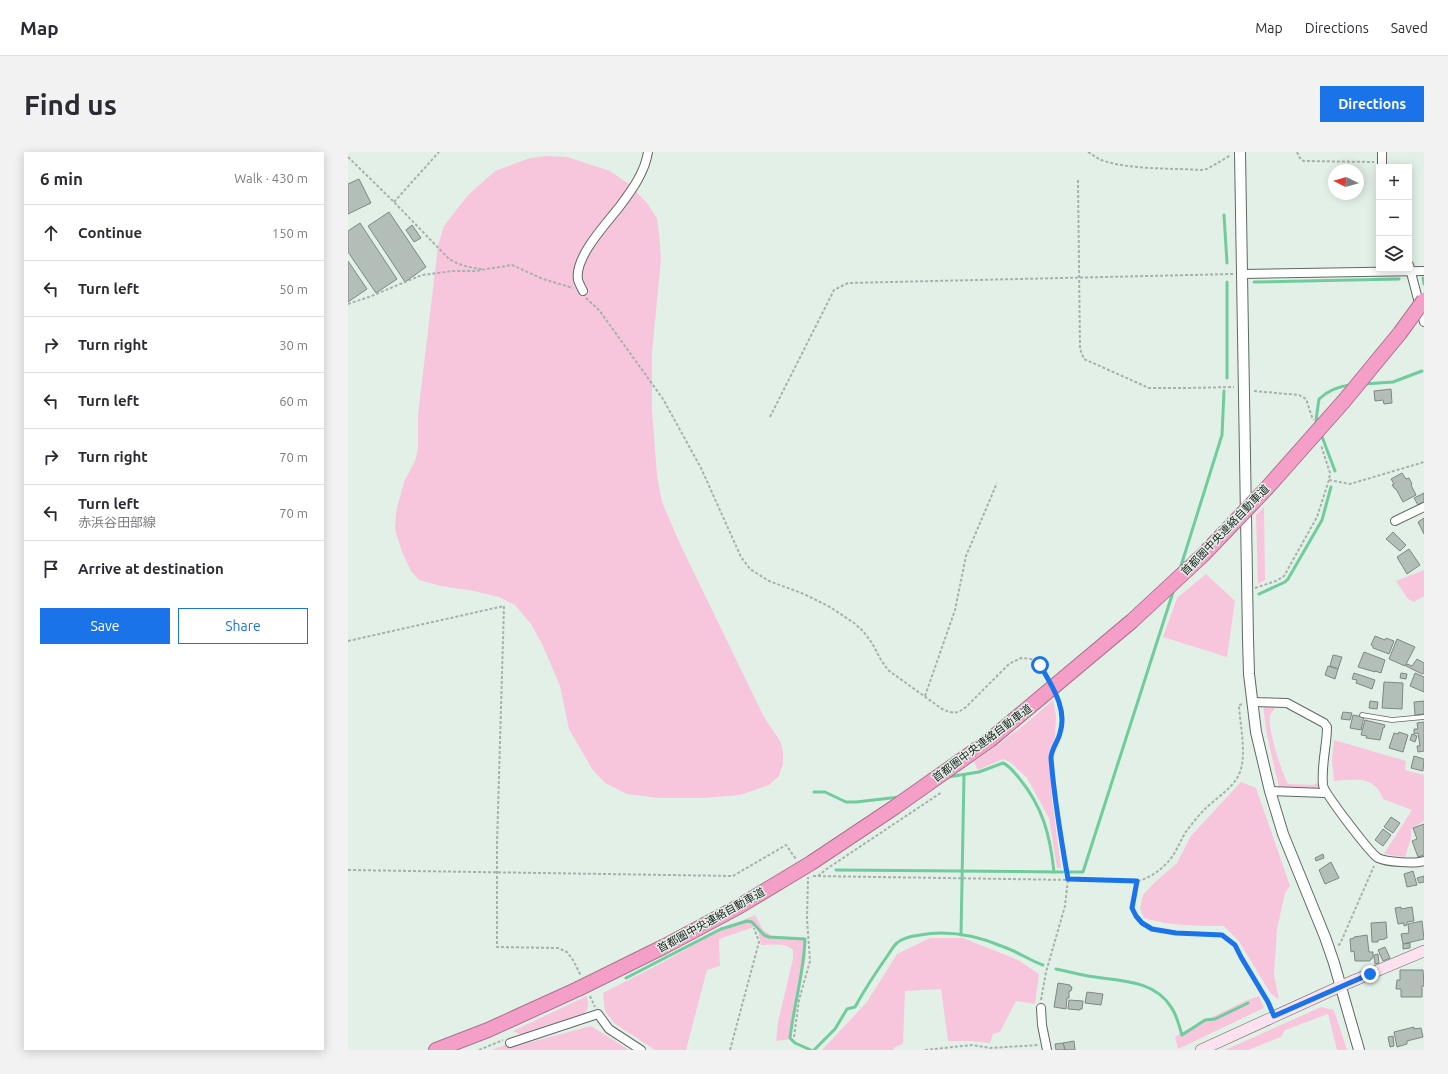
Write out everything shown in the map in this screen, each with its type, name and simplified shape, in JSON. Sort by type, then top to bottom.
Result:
[{"type":"highway","name":"首都圏中央連絡自動車道","points":[[436,1050],[488,1030],[583,988],[738,907],[895,807],[990,740],[1132,622],[1203,555],[1267,488],[1344,402],[1400,333],[1424,300]]},
{"type":"main road","points":[[1201,1050],[1341,986],[1424,951]]},
{"type":"street","points":[[583,291],[578,279],[583,256],[635,183],[644,167],[648,152]]},
{"type":"street","points":[[1381,164],[1382,152]]},
{"type":"street","points":[[1236,153],[1242,274],[1248,639],[1252,702],[1256,732],[1270,791],[1283,834],[1329,948],[1359,1050]]},
{"type":"street","points":[[1412,268],[1424,271]]},
{"type":"street","points":[[1242,274],[1376,269]]},
{"type":"street","points":[[1411,272],[1424,322]]},
{"type":"street","points":[[1395,520],[1424,507]]},
{"type":"street","points":[[1252,702],[1287,703],[1324,723],[1327,727],[1323,786],[1348,823],[1378,858],[1418,863],[1424,861]]},
{"type":"street","points":[[1270,791],[1326,792]]},
{"type":"street","points":[[1041,1008],[1042,1026],[1046,1047]]},
{"type":"street","points":[[510,1043],[598,1014],[609,1029],[641,1050]]},
{"type":"lane","points":[[1362,715],[1392,720],[1424,717]]},
{"type":"path","points":[[394,202],[439,152]]},
{"type":"path","points":[[1088,152],[1097,159],[1110,163],[1143,167],[1201,170],[1207,169],[1236,153]]},
{"type":"path","points":[[1297,152],[1301,160],[1304,161],[1376,165]]},
{"type":"path","points":[[348,156],[449,259],[457,264],[471,268],[497,268]]},
{"type":"path","points":[[1078,180],[1080,349],[1084,359],[1149,388],[1243,389],[1299,395],[1306,399],[1313,421]]},
{"type":"path","points":[[348,304],[370,297],[422,275],[497,268],[512,265],[543,278],[583,291],[585,296],[599,310],[613,328],[663,399],[701,468],[741,557],[750,569],[769,582],[804,594],[830,607],[854,623],[863,631],[872,643],[880,660],[888,670],[951,714],[958,713],[966,707],[1009,664],[1021,658],[1031,658],[1040,665],[1051,684]]},
{"type":"path","points":[[770,417],[834,290],[848,283],[1242,274]]},
{"type":"path","points":[[1247,592],[1276,581],[1284,576],[1317,517],[1330,480],[1330,473],[1320,442]]},
{"type":"path","points":[[1330,480],[1350,484],[1424,462]]},
{"type":"path","points":[[925,696],[955,610],[966,556],[998,483]]},
{"type":"path","points":[[348,641],[504,606],[497,871],[497,947],[558,948],[567,952],[573,960],[583,988],[598,1014]]},
{"type":"path","points":[[1041,1008],[1042,991],[1046,972],[1065,906],[1068,879],[1061,837],[1051,752],[1061,731],[1062,718],[1058,697]]},
{"type":"path","points":[[1068,879],[1137,881],[1151,876],[1166,864],[1175,853],[1186,833],[1204,810],[1237,780],[1241,769],[1243,754],[1239,705],[1252,702]]},
{"type":"path","points":[[818,876],[942,792]]},
{"type":"path","points":[[1329,948],[1340,944],[1378,858]]},
{"type":"path","points":[[348,870],[497,871]]},
{"type":"path","points":[[794,1037],[799,1000],[810,960],[807,919],[808,876]]},
{"type":"path","points":[[1137,881],[1132,908],[1142,923],[1152,929],[1176,933],[1222,935],[1235,945],[1268,1002],[1274,1016]]},
{"type":"path","points":[[730,1050],[758,942],[754,928]]},
{"type":"path","points":[[925,1050],[972,1044],[990,1048],[1046,1047]]},
{"type":"shaded area","points":[[545,156],[567,157],[610,171],[629,184],[647,203],[657,218],[661,260],[652,352],[652,410],[657,475],[662,502],[681,546],[764,717],[780,741],[783,751],[783,764],[779,776],[769,785],[740,795],[703,798],[658,798],[627,794],[605,783],[592,769],[569,729],[560,686],[542,644],[531,624],[515,605],[499,597],[474,591],[441,586],[419,580],[411,571],[402,552],[395,530],[396,512],[404,482],[415,461],[418,449],[418,415],[438,246],[444,226],[468,195],[495,171],[527,159]]},
{"type":"shaded area","points":[[1264,507],[1265,580],[1258,584],[1256,515]]},
{"type":"shaded area","points":[[1424,570],[1424,596],[1414,602],[1408,599],[1396,581]]},
{"type":"shaded area","points":[[1206,574],[1235,601],[1227,657],[1163,637],[1177,598]]},
{"type":"shaded area","points":[[1053,700],[1056,716],[1055,738],[1049,752],[1052,799],[1061,868],[1057,868],[1049,818],[1027,778],[1010,762],[1003,759],[978,770],[974,762],[1023,726]]},
{"type":"shaded area","points":[[1263,706],[1275,708],[1270,716],[1271,730],[1279,761],[1288,784],[1313,785],[1317,783],[1320,785],[1317,790],[1279,787],[1267,735]]},
{"type":"shaded area","points":[[1334,740],[1406,761],[1405,770],[1424,775],[1424,821],[1411,829],[1411,838],[1405,857],[1384,854],[1412,810],[1383,799],[1375,786],[1369,782],[1356,779],[1334,781],[1332,760]]},
{"type":"shaded area","points":[[1241,782],[1256,788],[1290,886],[1285,893],[1277,929],[1274,975],[1279,999],[1271,994],[1238,940],[1224,926],[1184,925],[1154,921],[1144,918],[1140,909],[1143,895],[1177,863],[1191,836]]},
{"type":"shaded area","points":[[755,915],[763,930],[774,937],[804,937],[806,957],[794,1007],[790,1039],[776,1041],[778,1022],[793,959],[793,950],[790,947],[782,945],[761,945],[757,926],[719,939],[720,966],[707,970],[686,1050],[655,1050],[614,1023],[605,1011],[603,993],[656,966],[718,931]]},
{"type":"shaded area","points":[[930,938],[963,938],[1018,960],[1039,974],[1035,1004],[1016,1001],[1000,1032],[993,1034],[990,1043],[948,1041],[941,989],[905,991],[903,1044],[895,1047],[893,1050],[822,1050],[867,1002],[897,954]]},
{"type":"shaded area","points":[[587,996],[588,1008],[581,1016],[521,1035],[513,1031]]},
{"type":"shaded area","points":[[1259,996],[1264,1008],[1178,1049],[1175,1037],[1182,1032],[1245,1001]]},
{"type":"shaded area","points":[[1321,1007],[1334,1010],[1347,1050],[1337,1050],[1328,1014],[1285,1030],[1281,1037],[1248,1050],[1225,1050]]},
{"type":"shaded area","points":[[591,1026],[629,1050],[492,1050],[510,1043],[508,1048]]},
{"type":"building","points":[[359,179],[371,203],[348,214],[348,184]]},
{"type":"building","points":[[389,212],[426,267],[405,282],[368,226]]},
{"type":"building","points":[[360,223],[397,279],[376,293],[348,252],[348,231]]},
{"type":"building","points":[[412,225],[421,238],[414,242],[406,230]]},
{"type":"building","points":[[348,261],[367,289],[348,302]]},
{"type":"building","points":[[1391,389],[1392,403],[1384,404],[1383,400],[1375,401],[1374,391]]},
{"type":"building","points":[[1402,473],[1406,479],[1409,478],[1416,495],[1403,502],[1392,485],[1394,484],[1391,479]]},
{"type":"building","points":[[1424,493],[1424,502],[1418,505],[1414,498]]},
{"type":"building","points":[[1424,518],[1424,534],[1418,522]]},
{"type":"building","points":[[1393,532],[1406,545],[1400,551],[1386,539]]},
{"type":"building","points":[[1409,549],[1420,565],[1407,574],[1397,557]]},
{"type":"building","points":[[1375,636],[1385,640],[1386,638],[1394,641],[1389,654],[1373,648],[1371,645]]},
{"type":"building","points":[[1397,639],[1415,647],[1405,666],[1389,659]]},
{"type":"building","points":[[1364,652],[1385,660],[1381,673],[1358,667]]},
{"type":"building","points":[[1333,655],[1342,657],[1338,669],[1330,666]]},
{"type":"building","points":[[1417,659],[1424,663],[1424,673],[1422,674],[1406,666],[1407,664],[1412,666]]},
{"type":"building","points":[[1328,666],[1338,669],[1335,679],[1325,675]]},
{"type":"building","points":[[1354,673],[1375,680],[1372,689],[1356,683],[1357,680],[1352,679]]},
{"type":"building","points":[[1401,673],[1407,674],[1406,679],[1400,678]]},
{"type":"building","points":[[1415,673],[1424,677],[1424,692],[1410,686]]},
{"type":"building","points":[[1384,682],[1403,683],[1402,709],[1382,708]]},
{"type":"building","points":[[1370,701],[1378,702],[1377,709],[1369,708]]},
{"type":"building","points":[[1424,701],[1424,714],[1415,715],[1414,702]]},
{"type":"building","points":[[1343,712],[1352,713],[1350,720],[1341,719]]},
{"type":"building","points":[[1353,715],[1364,717],[1361,730],[1350,728]]},
{"type":"building","points":[[1365,720],[1385,725],[1380,740],[1366,738],[1367,736],[1361,735]]},
{"type":"building","points":[[1424,722],[1424,751],[1418,752],[1417,746],[1420,746],[1418,733],[1414,734],[1414,729],[1418,729],[1417,723]]},
{"type":"building","points":[[1399,732],[1408,735],[1403,752],[1389,748],[1394,733],[1398,734]]},
{"type":"building","points":[[1412,734],[1417,736],[1415,742],[1410,740]]},
{"type":"building","points":[[1414,756],[1424,759],[1423,771],[1411,768]]},
{"type":"building","points":[[1391,817],[1400,823],[1393,833],[1384,827]]},
{"type":"building","points":[[1424,824],[1424,855],[1418,857],[1412,841],[1417,839],[1413,828]]},
{"type":"building","points":[[1383,829],[1391,835],[1383,846],[1375,840]]},
{"type":"building","points":[[1323,854],[1324,858],[1316,861],[1315,858]]},
{"type":"building","points":[[1331,862],[1339,878],[1325,884],[1319,870]]},
{"type":"building","points":[[1413,871],[1417,885],[1407,887],[1404,874]]},
{"type":"building","points":[[1424,876],[1424,882],[1419,883],[1417,878]]},
{"type":"building","points":[[1401,907],[1401,909],[1412,907],[1414,921],[1407,922],[1407,925],[1404,926],[1404,923],[1398,924],[1395,908]]},
{"type":"building","points":[[1422,921],[1424,939],[1403,944],[1401,934],[1409,933],[1408,924]]},
{"type":"building","points":[[1386,922],[1387,938],[1378,940],[1378,942],[1372,942],[1371,923]]},
{"type":"building","points":[[1367,935],[1369,952],[1373,952],[1373,958],[1370,961],[1355,961],[1354,951],[1351,952],[1350,939]]},
{"type":"building","points":[[1410,943],[1410,948],[1403,949],[1403,944]]},
{"type":"building","points":[[1385,947],[1390,958],[1383,961],[1378,950]]},
{"type":"building","points":[[1378,954],[1379,963],[1375,964],[1374,955]]},
{"type":"building","points":[[1400,970],[1423,970],[1424,986],[1422,986],[1422,997],[1401,997],[1401,989],[1396,989],[1397,980],[1400,980]]},
{"type":"building","points":[[1058,983],[1070,985],[1072,987],[1071,991],[1069,991],[1069,998],[1067,998],[1066,1009],[1054,1007]]},
{"type":"building","points":[[1087,992],[1103,994],[1101,1005],[1085,1003]]},
{"type":"building","points":[[1069,1000],[1083,1001],[1082,1009],[1068,1009]]},
{"type":"building","points":[[1414,1027],[1414,1029],[1421,1028],[1423,1037],[1407,1041],[1407,1044],[1397,1047],[1394,1032]]},
{"type":"building","points":[[1393,1036],[1394,1046],[1390,1047],[1388,1037]]},
{"type":"building","points":[[1074,1041],[1075,1050],[1065,1050],[1063,1043]]},
{"type":"building","points":[[1063,1043],[1065,1050],[1056,1050],[1055,1044]]},
{"type":"waterway","points":[[1224,215],[1227,263]]},
{"type":"waterway","points":[[1423,278],[1424,284]]},
{"type":"waterway","points":[[1254,282],[1399,279]]},
{"type":"waterway","points":[[1227,282],[1227,378]]},
{"type":"waterway","points":[[1364,384],[1393,382],[1422,371]]},
{"type":"waterway","points":[[1317,425],[1316,420],[1319,399],[1334,389],[1351,385]]},
{"type":"waterway","points":[[1180,569],[1222,435],[1224,391]]},
{"type":"waterway","points":[[1321,434],[1335,471]]},
{"type":"waterway","points":[[1259,594],[1285,582],[1288,579],[1322,520],[1331,487]]},
{"type":"waterway","points":[[1070,872],[1083,872],[1174,589]]},
{"type":"waterway","points":[[948,777],[979,772],[1003,763],[1010,767],[1027,789],[1040,811],[1050,846],[1054,872]]},
{"type":"waterway","points":[[961,935],[964,775]]},
{"type":"waterway","points":[[814,792],[825,792],[846,802],[900,797]]},
{"type":"waterway","points":[[836,870],[1063,872]]},
{"type":"waterway","points":[[626,978],[721,929],[747,921],[752,922],[764,935],[769,937],[805,939],[803,964],[790,1038],[795,1043],[811,1050]]},
{"type":"waterway","points":[[814,1050],[835,1029],[847,1009],[855,1007],[893,947],[905,938],[941,933],[963,935],[994,943],[1043,965]]},
{"type":"waterway","points":[[1056,969],[1088,976],[1134,983],[1155,991],[1164,998],[1173,1010],[1182,1035],[1205,1020],[1215,1019],[1248,1003]]},
{"type":"route","points":[[1040,665],[1058,697],[1062,718],[1061,731],[1051,752],[1052,771],[1068,879],[1137,881],[1133,896],[1132,908],[1142,923],[1152,929],[1176,933],[1222,935],[1235,945],[1268,1002],[1274,1016],[1370,974]]}]
